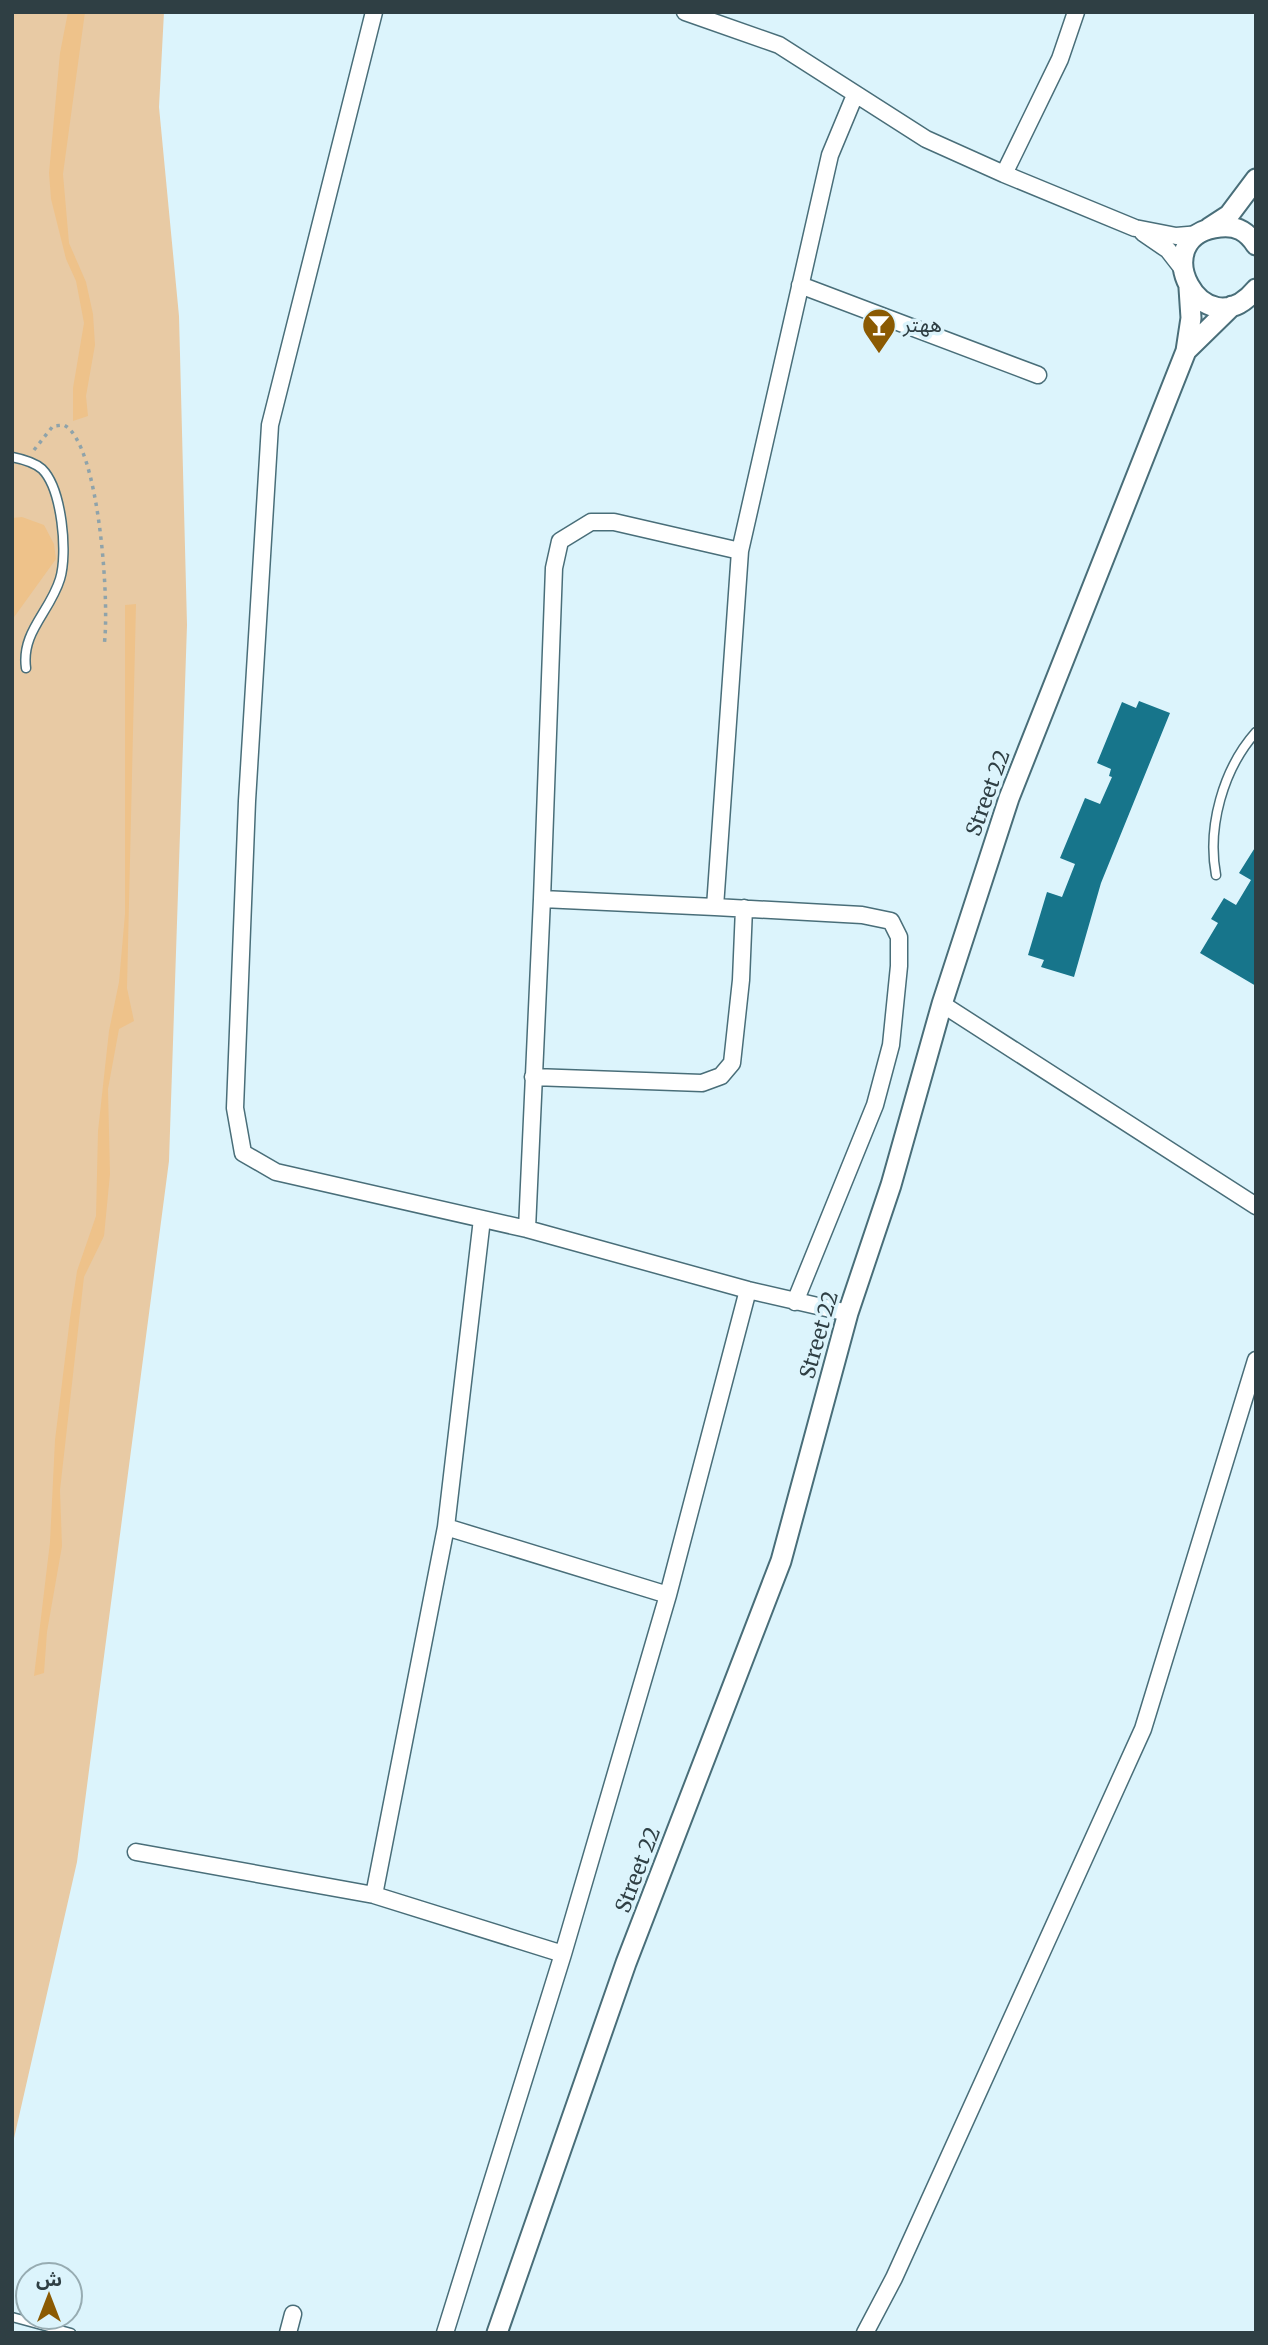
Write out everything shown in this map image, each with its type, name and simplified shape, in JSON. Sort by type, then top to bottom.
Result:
[{"type":"street","points":[[374,12],[270,425],[247,801],[235,1108],[243,1153],[276,1172],[527,1229],[748,1290],[848,1313]]},
{"type":"street","points":[[685,12],[779,45],[926,139],[1135,228],[1168,250],[1182,268]]},
{"type":"street","points":[[1004,174],[1060,58],[1076,12]]},
{"type":"street","points":[[715,907],[740,551],[830,155],[855,95]]},
{"type":"street","points":[[1182,268],[1187,248],[1204,231],[1229,215],[1256,179]]},
{"type":"street","points":[[1135,228],[1176,236],[1238,228],[1248,234],[1256,245]]},
{"type":"street","name":"Street 22","points":[[497,2333],[626,1963],[781,1561],[848,1313],[891,1185],[942,1004],[1009,797],[1186,351],[1191,318],[1189,288],[1182,268]]},
{"type":"street","points":[[800,285],[1038,375]]},
{"type":"street","points":[[1189,288],[1204,303],[1243,303]]},
{"type":"street","name":"Street 22","points":[[1186,351],[1256,289]]},
{"type":"street","points":[[527,1229],[554,568],[560,541],[591,522],[614,522],[740,551]]},
{"type":"street","points":[[542,899],[862,915],[891,921],[899,937],[899,966],[891,1045],[875,1105],[795,1302]]},
{"type":"street","points":[[533,1077],[702,1083],[721,1076],[732,1063],[741,980],[744,908]]},
{"type":"street","points":[[942,1004],[1256,1206]]},
{"type":"street","points":[[374,1895],[446,1527],[482,1219]]},
{"type":"street","points":[[445,2333],[563,1954],[668,1595],[748,1290]]},
{"type":"street","points":[[866,2333],[894,2278],[1143,1729],[1256,1360]]},
{"type":"street","points":[[446,1527],[668,1595]]},
{"type":"street","points":[[136,1852],[374,1895],[563,1954]]},
{"type":"street","points":[[288,2333],[292,2315]]},
{"type":"lane","points":[[12,457],[26,460],[42,469],[58,503],[63,537],[60,579],[24,649],[26,668]]},
{"type":"lane","points":[[1216,875],[1211,849],[1214,822],[1223,791],[1246,743],[1256,732]]},
{"type":"lane","points":[[12,2317],[71,2333]]},
{"type":"path","points":[[26,460],[53,426],[64,425],[72,432],[88,469],[98,514],[104,583],[104,646]]},
{"type":"shaded area","points":[[12,12],[164,12],[159,107],[179,316],[187,625],[169,1161],[77,1862],[12,2147]]},
{"type":"shaded area","points":[[68,12],[85,12],[63,174],[69,243],[86,282],[93,314],[95,345],[86,396],[88,416],[73,421],[73,388],[84,323],[76,281],[66,259],[51,199],[49,173],[60,53]]},
{"type":"shaded area","points":[[22,517],[44,525],[54,544],[56,559],[12,620],[12,518]]},
{"type":"shaded area","points":[[136,604],[127,988],[134,1021],[119,1029],[108,1089],[110,1174],[104,1236],[84,1277],[60,1490],[62,1546],[47,1632],[44,1673],[34,1676],[50,1542],[55,1440],[77,1271],[96,1216],[98,1131],[109,1031],[119,982],[125,914],[125,605]]},
{"type":"building","points":[[1139,701],[1170,713],[1101,883],[1074,977],[1041,967],[1044,960],[1028,955],[1047,892],[1062,897],[1075,864],[1060,858],[1085,798],[1100,804],[1112,777],[1109,776],[1111,769],[1097,763],[1122,702],[1136,708]]},
{"type":"building","points":[[1256,846],[1256,986],[1200,953],[1218,923],[1211,919],[1224,898],[1236,905],[1251,880],[1239,873]]},
{"type":"place","name":"ههتر","points":[[879,355]]}]
